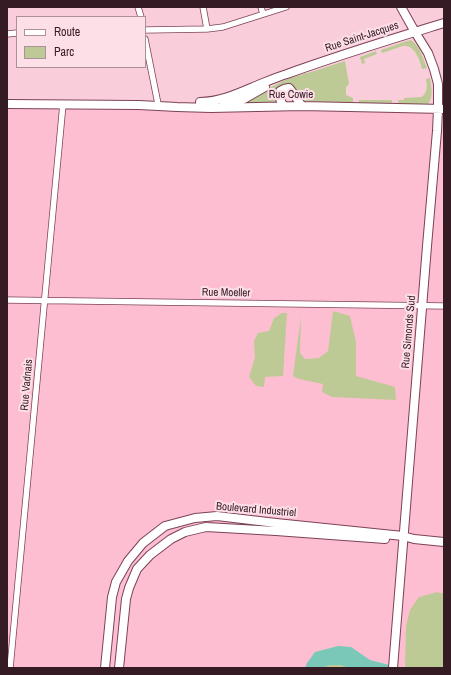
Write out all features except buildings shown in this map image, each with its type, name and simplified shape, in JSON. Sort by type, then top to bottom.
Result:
[{"type":"street","points":[[203,7],[208,29]]},
{"type":"street","points":[[261,7],[262,14]]},
{"type":"street","points":[[146,30],[208,29],[223,27],[286,7]]},
{"type":"street","name":"Rue Simonds Sud","points":[[394,664],[406,538],[422,305],[437,131],[441,109],[438,84],[428,53],[414,32],[401,7]]},
{"type":"street","name":"Rue Saint-Jacques","points":[[158,104],[209,102],[220,100],[288,73],[444,22]]},
{"type":"street","points":[[146,44],[158,104]]},
{"type":"street","name":"Rue Saint-Jacques","points":[[211,108],[244,99],[288,73]]},
{"type":"street","points":[[284,106],[279,96],[280,91],[289,88],[302,106]]},
{"type":"street","name":"Rue Cowie","points":[[7,104],[139,105],[211,108],[302,106],[441,109]]},
{"type":"street","name":"Rue Vadnais","points":[[10,668],[63,104]]},
{"type":"street","name":"Rue Cowie","points":[[139,105],[158,104]]},
{"type":"street","name":"Rue Moeller","points":[[7,300],[444,306]]},
{"type":"street","name":"Boulevard Industriel","points":[[104,668],[112,597],[116,582],[128,561],[143,543],[165,526],[195,518],[217,516],[444,542]]},
{"type":"street","name":"Boulevard Industriel","points":[[118,668],[126,599],[129,588],[137,569],[150,555],[171,538],[185,532],[206,527],[406,538]]},
{"type":"shaded area","points":[[7,108],[444,112],[444,668],[7,668]]},
{"type":"shaded area","points":[[338,646],[351,647],[370,660],[401,668],[349,668],[340,665],[330,665],[322,668],[305,668],[315,652]]},
{"type":"green space","points":[[411,40],[419,49],[427,68],[422,69],[416,53],[407,46],[382,53],[381,50]]},
{"type":"green space","points":[[376,51],[377,54],[364,59],[365,63],[362,64],[360,57]]},
{"type":"green space","points":[[345,61],[349,84],[346,87],[346,95],[353,98],[353,103],[302,101],[291,85],[286,84],[279,86],[275,91],[276,103],[245,104],[244,102],[285,80]]},
{"type":"green space","points":[[430,78],[432,95],[428,104],[399,104],[398,100],[404,100],[404,98],[422,97],[426,91],[426,79]]},
{"type":"green space","points":[[359,100],[392,100],[392,104],[359,103]]},
{"type":"green space","points":[[333,311],[350,316],[356,342],[356,376],[395,387],[396,400],[332,397],[322,392],[323,384],[299,379],[293,376],[301,316],[300,353],[305,359],[319,358],[328,351]]},
{"type":"green space","points":[[282,313],[287,313],[283,376],[265,377],[264,387],[256,386],[249,377],[255,357],[254,341],[258,333],[269,331],[274,318]]},
{"type":"green space","points":[[437,592],[444,594],[444,668],[405,668],[406,626],[410,610],[419,597]]},
{"type":"green space","points":[[330,665],[340,665],[349,668],[322,668]]}]
